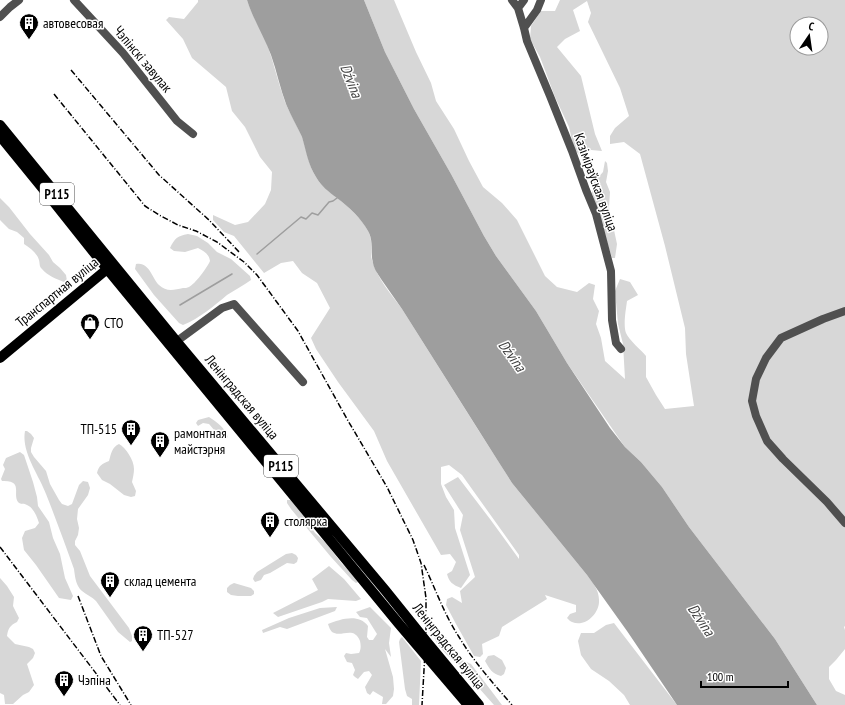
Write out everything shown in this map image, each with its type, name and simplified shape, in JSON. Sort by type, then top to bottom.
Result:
[{"type":"main road","name":"Ленінградская вуліца","points":[[0,125],[110,266]]},
{"type":"main road","name":"Ленінградская вуліца","points":[[0,136],[110,266],[250,436],[399,624],[468,705]]},
{"type":"main road","name":"Транспартная вуліца","points":[[0,358],[110,266]]},
{"type":"main road","name":"Ленінградская вуліца","points":[[250,436],[385,590],[479,705]]},
{"type":"street","points":[[0,17],[19,0]]},
{"type":"street","name":"Чэпінскі завулак","points":[[74,0],[122,53],[177,121],[193,134]]},
{"type":"street","name":"Казіміраўская вуліца","points":[[512,0],[518,8],[527,41],[596,214],[611,271],[612,320],[616,343],[621,349]]},
{"type":"street","points":[[518,8],[524,0]]},
{"type":"street","points":[[524,28],[537,10],[541,0]]},
{"type":"street","points":[[174,344],[222,308],[234,304],[303,382]]},
{"type":"street","points":[[845,311],[781,338],[766,358],[756,379],[752,401],[756,416],[767,441],[783,459],[827,502],[845,523]]},
{"type":"street","points":[[376,595],[385,590]]},
{"type":"shaded area","points":[[198,0],[247,0],[251,12],[267,44],[285,102],[302,137],[313,172],[322,185],[362,221],[370,235],[371,253],[374,267],[389,292],[402,309],[512,483],[587,575],[595,587],[599,596],[599,605],[591,618],[587,621],[582,623],[571,622],[567,618],[570,614],[576,612],[576,605],[545,595],[547,599],[502,627],[499,636],[482,644],[483,654],[480,657],[474,656],[446,605],[447,599],[452,597],[462,603],[460,591],[475,577],[460,530],[463,515],[444,485],[458,477],[519,559],[519,555],[462,475],[449,465],[441,467],[441,484],[446,497],[454,510],[455,528],[470,575],[461,588],[452,583],[447,574],[452,571],[456,562],[450,554],[441,555],[387,461],[374,431],[338,382],[316,349],[311,338],[330,308],[317,283],[302,273],[293,261],[281,263],[264,273],[234,236],[224,232],[213,220],[213,215],[235,225],[248,222],[265,204],[271,190],[272,172],[260,157],[245,127],[232,111],[226,87],[192,58],[183,39],[166,20],[169,17],[184,19]]},
{"type":"shaded area","points":[[364,0],[394,0],[431,83],[436,101],[454,129],[483,187],[502,203],[517,220],[545,276],[557,287],[577,292],[589,283],[595,285],[593,299],[599,311],[596,324],[601,338],[605,361],[625,379],[623,344],[618,324],[615,291],[620,279],[630,282],[638,295],[627,301],[625,330],[630,339],[646,356],[646,377],[656,395],[665,409],[694,406],[686,354],[685,328],[640,154],[624,142],[610,144],[610,136],[615,128],[629,116],[620,88],[588,22],[591,13],[587,1],[573,10],[580,31],[565,39],[557,47],[581,76],[595,134],[602,151],[591,150],[581,157],[574,149],[569,127],[555,97],[540,57],[530,39],[531,26],[541,11],[555,11],[560,0],[845,0],[845,649],[829,667],[829,679],[836,691],[845,695],[845,705],[817,705],[775,639],[689,527],[662,487],[641,462],[625,447],[567,363],[536,311],[496,256],[414,109],[385,52]]},
{"type":"shaded area","points":[[605,161],[607,163],[608,171],[606,182],[610,192],[609,207],[617,244],[615,258],[612,258],[592,193],[594,182],[603,172]]},
{"type":"shaded area","points":[[0,198],[49,255],[53,262],[66,275],[67,281],[64,282],[58,280],[44,271],[40,267],[37,255],[24,244],[24,238],[17,232],[9,229],[0,220]]},
{"type":"shaded area","points":[[188,234],[197,236],[208,243],[217,252],[231,259],[250,276],[251,280],[227,295],[201,315],[183,325],[179,323],[154,295],[135,269],[136,264],[144,265],[159,285],[167,290],[189,287],[201,276],[210,261],[209,256],[198,248],[185,252],[174,251],[170,248],[177,238]]},
{"type":"shaded area","points":[[209,417],[225,431],[228,437],[225,439],[220,437],[209,424],[203,423],[198,426],[196,423],[198,420]]},
{"type":"shaded area","points":[[25,431],[31,434],[34,438],[31,452],[46,471],[50,484],[62,504],[68,506],[72,504],[79,485],[83,481],[88,482],[90,488],[88,495],[78,509],[77,519],[79,528],[75,545],[80,551],[90,576],[129,628],[132,641],[130,642],[118,632],[96,601],[78,587],[74,569],[53,513],[28,455],[24,439]]},
{"type":"shaded area","points":[[119,444],[127,451],[133,462],[134,471],[132,482],[136,491],[135,496],[131,497],[124,495],[110,484],[102,480],[97,473],[101,465],[109,461],[113,449]]},
{"type":"shaded area","points":[[20,452],[24,455],[33,482],[38,506],[49,522],[53,538],[60,554],[65,578],[73,596],[71,600],[59,598],[24,550],[22,538],[25,531],[35,528],[39,523],[32,508],[26,504],[18,502],[16,499],[15,485],[9,481],[2,481],[1,479],[5,469],[3,465],[6,458]]},
{"type":"shaded area","points":[[287,500],[291,500],[297,506],[315,533],[326,543],[342,564],[358,579],[358,582],[356,583],[352,580],[331,557],[291,509],[287,503]]},
{"type":"shaded area","points":[[292,553],[298,558],[297,562],[294,564],[287,563],[264,575],[261,580],[255,582],[253,579],[257,572],[286,554]]},
{"type":"shaded area","points":[[329,566],[344,579],[361,599],[356,601],[328,599],[278,617],[273,613],[318,590],[312,579]]},
{"type":"shaded area","points":[[0,578],[14,597],[13,606],[19,618],[8,631],[7,636],[15,644],[29,647],[33,649],[35,653],[33,658],[27,664],[34,685],[29,692],[13,704],[5,704],[4,695],[0,693]]},
{"type":"shaded area","points":[[234,583],[251,588],[254,591],[254,594],[251,596],[231,595],[227,592],[227,588]]},
{"type":"shaded area","points":[[337,607],[335,611],[287,629],[280,627],[263,633],[262,630],[289,618],[320,608]]},
{"type":"shaded area","points":[[370,607],[391,628],[389,643],[391,657],[385,649],[393,677],[394,689],[393,696],[386,704],[382,704],[383,697],[373,691],[370,695],[367,693],[365,687],[372,675],[369,671],[364,672],[358,679],[353,675],[355,670],[352,663],[347,662],[344,656],[346,653],[359,653],[361,644],[357,636],[351,633],[339,634],[332,632],[328,624],[338,620],[355,618],[364,622],[368,626],[367,637],[369,640],[373,640],[377,634],[367,618],[360,617],[356,612]]},
{"type":"shaded area","points":[[614,623],[677,705],[630,705],[624,695],[609,681],[591,669],[581,655],[578,641],[581,633],[594,633],[606,625]]},
{"type":"shaded area","points":[[435,634],[447,638],[445,646],[462,660],[471,664],[502,705],[494,705],[478,687],[467,671],[447,655],[438,645],[433,635]]},
{"type":"shaded area","points":[[402,637],[421,661],[419,705],[412,705],[412,699],[407,696],[405,689],[399,642]]},
{"type":"shaded area","points":[[494,655],[502,660],[506,668],[504,674],[501,676],[493,672],[485,661],[488,656]]},
{"type":"water","name":"Dźvina","points":[[247,0],[364,0],[385,52],[414,109],[496,256],[536,311],[567,363],[610,428],[625,447],[641,462],[662,487],[689,527],[775,639],[817,705],[677,705],[587,575],[512,483],[402,309],[376,271],[372,259],[371,239],[365,226],[346,205],[325,189],[316,177],[309,162],[302,137],[286,104],[271,55]]},
{"type":"waterway","points":[[257,254],[301,217],[306,219],[312,213],[318,215],[329,202],[337,198]]},
{"type":"waterway","points":[[180,305],[232,274]]},
{"type":"railway","points":[[71,70],[159,175],[209,220],[240,253]]},
{"type":"railway","points":[[54,94],[145,206],[178,225],[196,231],[217,242],[244,262],[257,275],[298,331],[387,487],[413,540],[421,563],[426,598],[426,635],[422,705]]},
{"type":"railway","points":[[0,547],[120,705]]},
{"type":"railway","points":[[424,565],[445,611],[459,637],[477,664],[512,705]]},
{"type":"railway","points":[[78,596],[101,656],[131,705]]},
{"type":"place","name":"автовесовая","points":[[29,40]]},
{"type":"place","name":"СТО","points":[[90,340]]},
{"type":"place","name":"ТП-515","points":[[131,446]]},
{"type":"place","name":"рамонтная майстэрня","points":[[160,458]]},
{"type":"place","name":"столярка","points":[[270,538]]},
{"type":"place","name":"склад цемента","points":[[110,598]]},
{"type":"place","name":"ТП-527","points":[[143,652]]},
{"type":"place","name":"Чэпіна","points":[[64,697]]}]
